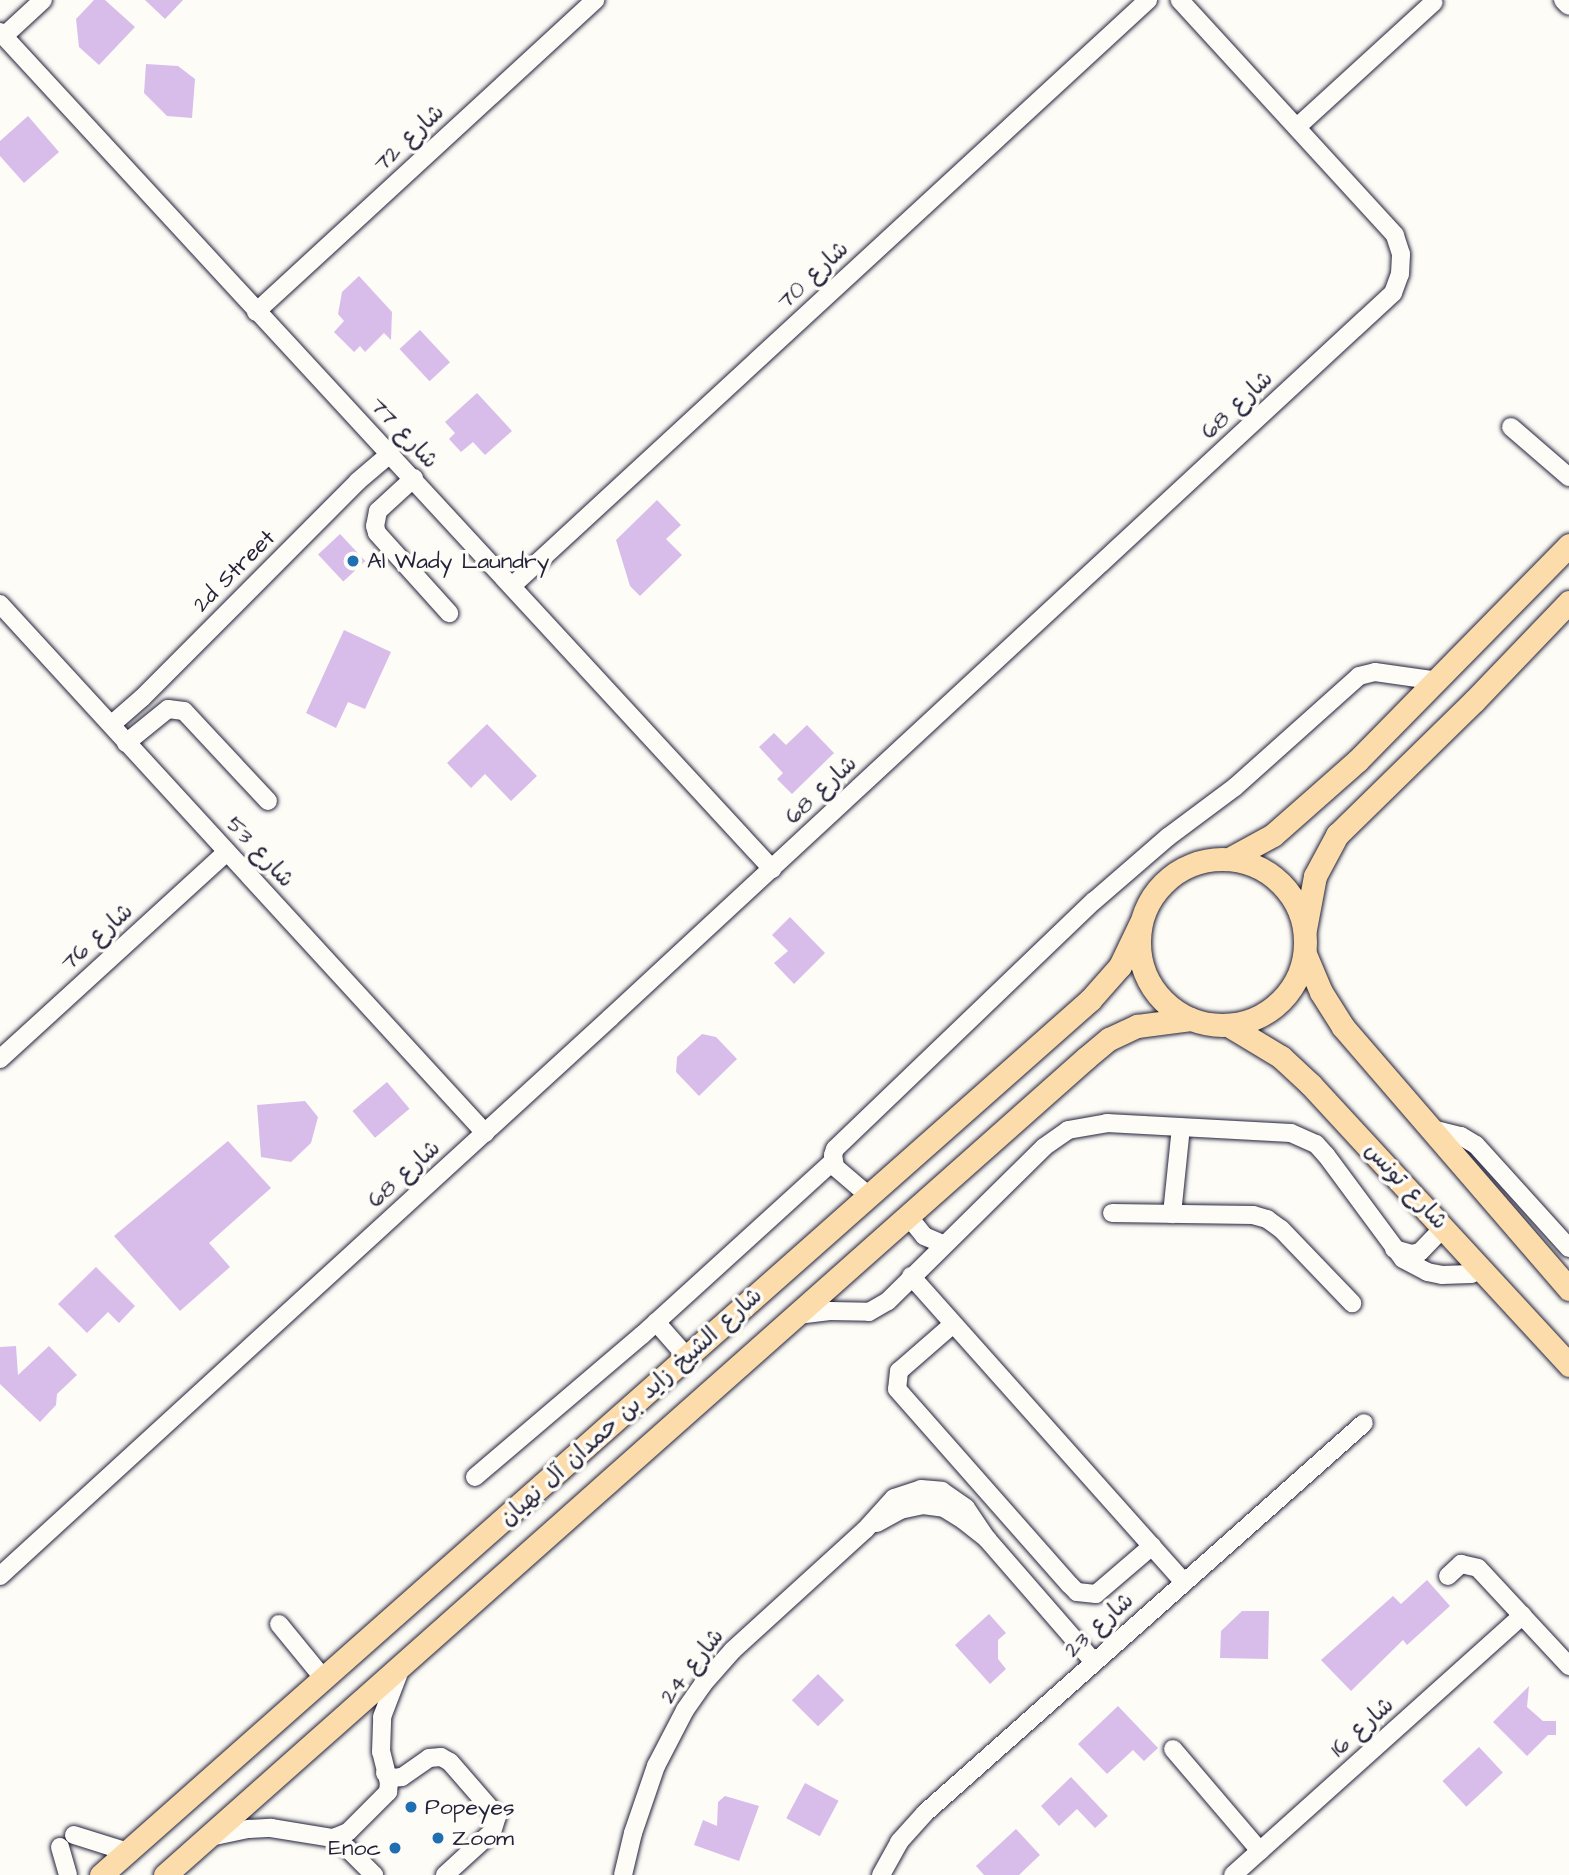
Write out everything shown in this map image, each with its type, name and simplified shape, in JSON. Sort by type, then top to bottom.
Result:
[{"type":"main road","points":[[1229,859],[1286,824],[1357,761],[1569,545]]},
{"type":"main road","points":[[1569,603],[1474,701],[1337,835],[1315,876],[1305,943],[1299,975],[1278,1003],[1250,1021],[1228,1025],[1191,1019],[1166,1004],[1148,981],[1139,953],[1140,924],[1149,901],[1163,882],[1194,864],[1229,859],[1256,866],[1280,882],[1297,905],[1305,943],[1321,992],[1343,1027],[1569,1289]]},
{"type":"main road","name":"شارع الشيخ زايد بن حمدان آل نهيان","points":[[101,1875],[1101,990],[1120,966],[1140,924]]},
{"type":"main road","name":"شارع الشيخ زايد بن حمدان آل نهيان","points":[[165,1875],[1109,1039],[1137,1026],[1191,1019]]},
{"type":"main road","name":"شارع تونس","points":[[1228,1025],[1264,1045],[1297,1070],[1569,1365]]},
{"type":"street","points":[[2,34],[43,0]]},
{"type":"street","name":"شارع 72","points":[[256,312],[594,0]]},
{"type":"street","name":"شارع 70","points":[[512,586],[1148,0]]},
{"type":"street","name":"شارع 68","points":[[0,1576],[772,869],[1393,293],[1401,264],[1395,235],[1180,0]]},
{"type":"street","points":[[1563,0],[1569,6]]},
{"type":"street","points":[[1297,127],[1434,2]]},
{"type":"street","name":"شارع 77","points":[[2,34],[772,869]]},
{"type":"street","points":[[1511,427],[1569,477]]},
{"type":"street","name":"2d Street","points":[[112,724],[142,698],[358,481],[391,453]]},
{"type":"street","points":[[414,478],[378,512],[375,526],[377,533],[449,613]]},
{"type":"street","name":"شارع 53","points":[[0,604],[485,1133]]},
{"type":"street","points":[[475,1477],[656,1322],[833,1161],[840,1145],[1094,901],[1168,837],[1235,787],[1359,676],[1375,672],[1438,681]]},
{"type":"street","points":[[126,743],[168,709],[184,711],[268,801]]},
{"type":"street","name":"شارع 76","points":[[0,1059],[227,852]]},
{"type":"street","points":[[797,1315],[830,1311],[869,1312],[888,1301],[1044,1147],[1068,1129],[1107,1123],[1291,1133],[1316,1144],[1403,1259],[1427,1272],[1457,1276],[1482,1269]]},
{"type":"street","points":[[1172,1214],[1181,1127]]},
{"type":"street","points":[[1428,1128],[1461,1136],[1476,1145],[1569,1248]]},
{"type":"street","points":[[833,1161],[839,1171],[869,1196]]},
{"type":"street","points":[[1112,1213],[1252,1215],[1267,1219],[1281,1228],[1352,1303]]},
{"type":"street","points":[[908,1216],[924,1236],[943,1244]]},
{"type":"street","points":[[1394,1250],[1412,1254],[1420,1252],[1444,1227]]},
{"type":"street","points":[[911,1276],[1184,1582]]},
{"type":"street","points":[[656,1322],[687,1357]]},
{"type":"street","points":[[952,1325],[899,1371],[897,1389],[1077,1592],[1096,1594],[1152,1546]]},
{"type":"street","name":"شارع 23","points":[[881,1875],[899,1842],[925,1812],[1364,1423]]},
{"type":"street","name":"شارع 24","points":[[623,1875],[633,1833],[656,1766],[697,1693],[733,1650],[865,1530],[900,1510],[933,1506],[953,1514],[987,1539],[1094,1662]]},
{"type":"street","points":[[1448,1576],[1461,1564],[1478,1568],[1569,1666]]},
{"type":"street","name":"شارع 16","points":[[1233,1875],[1523,1615]]},
{"type":"street","points":[[279,1624],[324,1679]]},
{"type":"street","points":[[206,1838],[227,1832],[271,1828],[336,1837],[348,1832],[388,1792],[381,1752],[382,1717],[402,1665]]},
{"type":"street","points":[[1173,1749],[1260,1851]]},
{"type":"street","points":[[385,1773],[393,1778],[402,1777],[429,1758],[441,1756],[450,1762],[497,1816],[495,1829],[445,1875]]},
{"type":"street","points":[[74,1835],[128,1852]]},
{"type":"street","points":[[336,1837],[374,1875]]},
{"type":"street","points":[[60,1847],[68,1875]]},
{"type":"building","points":[[94,0],[105,0],[135,27],[99,65],[79,47],[76,19]]},
{"type":"building","points":[[145,0],[183,0],[165,19]]},
{"type":"building","points":[[146,64],[178,66],[195,79],[192,118],[167,116],[144,93]]},
{"type":"building","points":[[28,116],[59,152],[24,183],[0,156],[0,141]]},
{"type":"building","points":[[359,276],[392,312],[391,340],[384,333],[365,352],[360,346],[354,352],[334,332],[344,321],[338,314],[342,292]]},
{"type":"building","points":[[420,330],[450,362],[430,381],[400,349]]},
{"type":"building","points":[[477,393],[512,431],[485,455],[473,442],[461,452],[449,439],[455,433],[445,422]]},
{"type":"building","points":[[657,500],[681,525],[666,539],[682,555],[640,596],[630,586],[616,540]]},
{"type":"building","points":[[340,534],[365,561],[343,582],[318,554]]},
{"type":"building","points":[[344,630],[391,652],[365,709],[348,702],[336,728],[306,713]]},
{"type":"building","points":[[487,724],[537,776],[511,801],[485,774],[471,788],[447,763]]},
{"type":"building","points":[[807,725],[834,753],[792,794],[777,779],[783,773],[759,747],[774,733],[786,745]]},
{"type":"building","points":[[790,917],[825,953],[794,984],[774,963],[788,951],[772,935]]},
{"type":"building","points":[[702,1034],[716,1037],[737,1059],[699,1096],[676,1072],[677,1057]]},
{"type":"building","points":[[387,1082],[409,1109],[375,1138],[353,1111]]},
{"type":"building","points":[[305,1101],[318,1117],[311,1143],[291,1162],[261,1157],[257,1105]]},
{"type":"building","points":[[228,1141],[271,1188],[209,1243],[230,1267],[180,1311],[114,1236]]},
{"type":"building","points":[[96,1267],[135,1306],[119,1323],[108,1312],[87,1333],[58,1304]]},
{"type":"building","points":[[16,1346],[18,1375],[49,1346],[77,1375],[57,1394],[56,1405],[40,1422],[0,1384],[0,1347]]},
{"type":"building","points":[[1427,1580],[1450,1606],[1407,1645],[1403,1640],[1351,1691],[1321,1660],[1393,1596],[1401,1604]]},
{"type":"building","points":[[1242,1611],[1269,1611],[1268,1659],[1220,1658],[1221,1631]]},
{"type":"building","points":[[989,1614],[1006,1633],[998,1640],[998,1659],[1006,1669],[990,1684],[955,1645]]},
{"type":"building","points":[[818,1674],[844,1700],[818,1726],[792,1700]]},
{"type":"building","points":[[1529,1686],[1527,1707],[1543,1721],[1556,1721],[1556,1735],[1548,1735],[1527,1756],[1493,1722]]},
{"type":"building","points":[[1118,1706],[1158,1748],[1144,1761],[1133,1750],[1107,1774],[1078,1744]]},
{"type":"building","points":[[1479,1747],[1503,1773],[1466,1807],[1442,1781]]},
{"type":"building","points":[[1071,1777],[1108,1816],[1095,1828],[1077,1809],[1059,1826],[1041,1806]]},
{"type":"building","points":[[805,1783],[839,1801],[820,1836],[786,1818]]},
{"type":"building","points":[[725,1796],[759,1806],[739,1861],[694,1845],[703,1820],[717,1826],[718,1802]]},
{"type":"building","points":[[1016,1829],[1040,1855],[1019,1875],[984,1875],[976,1866]]},
{"type":"place","name":"Al Wady Laundry","points":[[353,561]]},
{"type":"place","name":"Popeyes","points":[[411,1807]]},
{"type":"place","name":"Zoom","points":[[438,1838]]},
{"type":"place","name":"Enoc","points":[[395,1848]]}]
